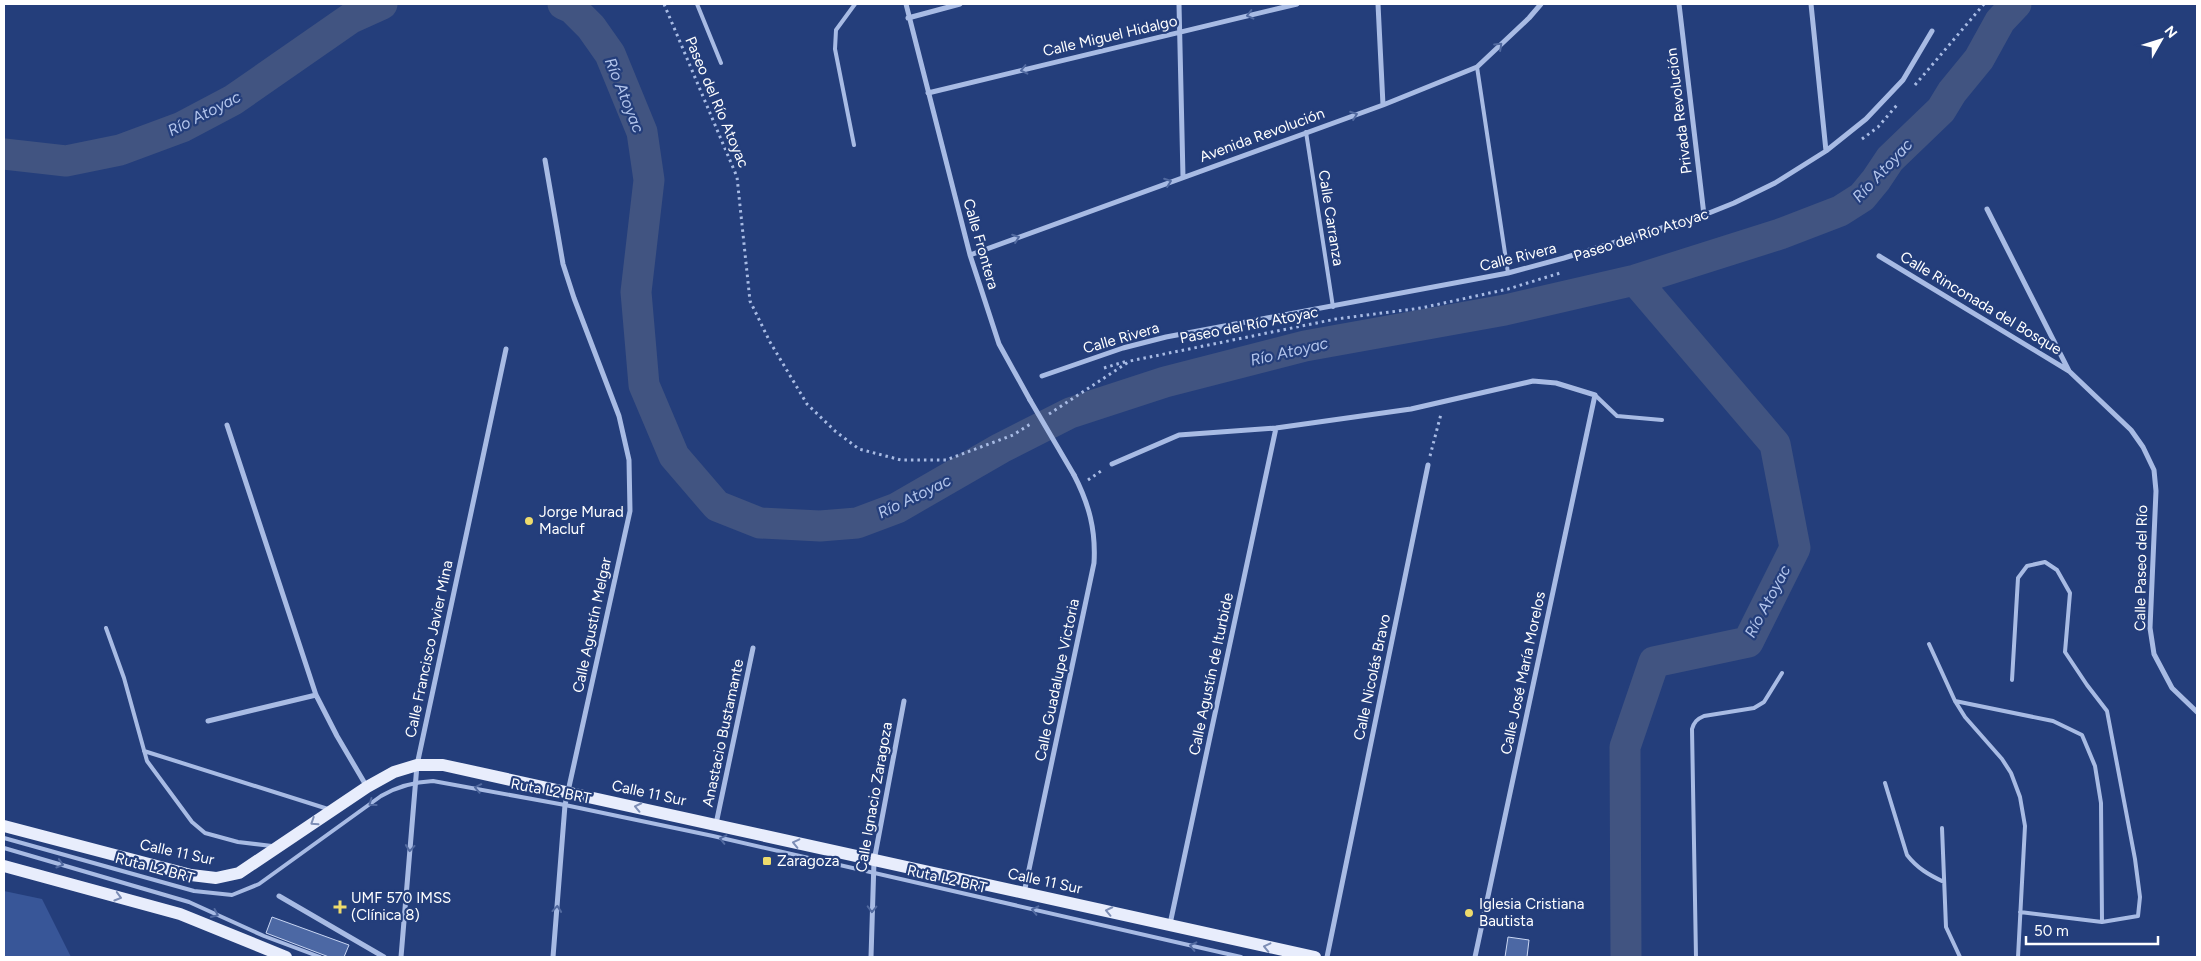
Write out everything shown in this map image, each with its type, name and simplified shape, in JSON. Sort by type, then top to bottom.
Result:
[{"type":"main road","name":"Calle 11 Sur","points":[[4,826],[191,875],[216,878],[239,873],[332,810],[394,772],[417,765],[443,765],[567,799],[716,824],[873,867],[1024,893],[1315,957]]},
{"type":"main road","points":[[4,866],[180,914],[286,957]]},
{"type":"street","name":"Calle Frontera","points":[[906,4],[908,18],[970,255],[999,344],[1074,475]]},
{"type":"street","points":[[908,18],[960,4]]},
{"type":"street","points":[[1179,4],[1183,177]]},
{"type":"street","name":"Calle Miguel Hidalgo","points":[[928,93],[1297,4]]},
{"type":"street","points":[[1378,4],[1383,105]]},
{"type":"street","name":"Avenida Revolución","points":[[970,255],[1383,105],[1477,68],[1541,4]]},
{"type":"street","name":"Privada Revolución","points":[[1678,4],[1704,215]]},
{"type":"street","points":[[1811,4],[1826,151]]},
{"type":"street","name":"Calle Rivera","points":[[1042,376],[1123,348],[1166,338],[1508,273],[1564,258],[1704,215],[1775,183],[1826,151],[1866,119],[1903,80],[1932,31]]},
{"type":"street","name":"Calle Agustín Melgar","points":[[545,160],[563,264],[619,416],[629,460],[630,511],[567,799],[553,957]]},
{"type":"street","points":[[1987,209],[2069,371]]},
{"type":"street","name":"Calle Rinconada del Bosque","points":[[1879,256],[2069,371]]},
{"type":"street","name":"Calle Francisco Javier Mina","points":[[401,957],[417,765],[506,349]]},
{"type":"street","name":"Calle Paseo del Río","points":[[2069,371],[2130,430],[2143,447],[2154,470],[2156,491],[2150,628],[2154,654],[2172,688],[2197,712]]},
{"type":"street","points":[[1112,464],[1180,435],[1276,428],[1444,403],[1533,381],[1556,383],[1595,395]]},
{"type":"street","name":"Calle José María Morelos","points":[[1475,957],[1595,395]]},
{"type":"street","points":[[227,425],[316,694],[337,736],[368,787]]},
{"type":"street","name":"Calle Agustín de Iturbide","points":[[1170,925],[1276,428]]},
{"type":"street","name":"Calle Nicolás Bravo","points":[[1327,957],[1428,465]]},
{"type":"street","name":"Calle Guadalupe Victoria","points":[[1024,893],[1094,563],[1096,540],[1091,515],[1074,475]]},
{"type":"street","name":"Anastacio Bustamante","points":[[716,824],[754,648]]},
{"type":"street","points":[[208,721],[316,694]]},
{"type":"street","name":"Calle Ignacio Zaragoza","points":[[870,957],[873,867],[904,701]]},
{"type":"street","points":[[279,896],[384,957]]},
{"type":"lane","points":[[697,4],[722,63]]},
{"type":"lane","points":[[854,145],[835,49],[836,30],[855,4]]},
{"type":"lane","points":[[1477,68],[1508,273]]},
{"type":"lane","name":"Calle Carranza","points":[[1306,132],[1333,307]]},
{"type":"lane","points":[[1595,395],[1617,416],[1662,420]]},
{"type":"lane","points":[[2012,680],[2018,578],[2027,566],[2045,562],[2056,570],[2070,593],[2065,652],[2107,711],[2135,859],[2140,897],[2138,916],[2102,922],[2020,912]]},
{"type":"lane","points":[[106,628],[124,678],[147,761],[192,822],[205,833],[238,842],[277,847]]},
{"type":"lane","points":[[1929,644],[1955,701],[1965,717],[2002,759],[2011,773],[2020,796],[2025,826],[2018,957]]},
{"type":"lane","points":[[1696,957],[1692,729],[1698,718],[1754,708],[1764,702],[1782,673]]},
{"type":"lane","points":[[1955,701],[2053,721],[2082,735],[2095,766],[2101,803],[2102,922]]},
{"type":"lane","points":[[144,750],[332,810]]},
{"type":"lane","name":"Ruta L2 BRT","points":[[4,838],[194,891],[232,895],[259,884],[381,796],[398,787],[415,782],[433,781],[567,799],[873,867],[1241,957]]},
{"type":"lane","points":[[1885,783],[1906,854],[1913,864],[1922,871],[1944,882]]},
{"type":"lane","points":[[1942,828],[1946,926],[1960,957]]},
{"type":"lane","name":"Ruta L2 BRT","points":[[4,848],[188,902],[264,936],[320,957]]},
{"type":"path","name":"Paseo del Río Atoyac","points":[[664,4],[737,177],[750,301],[770,342],[807,404],[834,431],[859,448],[901,460],[946,460],[1013,435],[1036,421]]},
{"type":"path","points":[[1910,90],[1984,4]]},
{"type":"path","points":[[1856,143],[1878,127],[1904,98]]},
{"type":"path","name":"Paseo del Río Atoyac","points":[[1044,416],[1130,360],[1336,319],[1421,308],[1508,289],[1564,271]]},
{"type":"path","points":[[1428,465],[1444,403]]},
{"type":"path","points":[[1080,486],[1112,464]]},
{"type":"shaded area","points":[[4,891],[42,899],[71,957],[4,957]]},
{"type":"building","points":[[272,917],[349,945],[344,957],[329,957],[266,933]]},
{"type":"building","points":[[1508,937],[1529,940],[1527,957],[1505,957]]},
{"type":"waterway","name":"Río Atoyac","points":[[4,154],[66,161],[120,150],[182,127],[233,100],[351,18],[382,4]]},
{"type":"waterway","name":"Río Atoyac","points":[[563,4],[572,8],[591,27],[610,54],[642,132],[649,180],[636,292],[644,385],[674,456],[717,506],[760,523],[820,526],[857,523],[897,508],[1001,448],[1070,413],[1165,382],[1305,346],[1505,310],[1635,280],[1780,234],[1840,211],[1862,197],[1890,159],[1941,110],[1952,92],[1979,59],[2000,21],[2016,4]]},
{"type":"waterway","name":"Río Atoyac","points":[[1626,957],[1625,747],[1654,662],[1748,642],[1795,548],[1775,444],[1635,280]]},
{"type":"place","name":"Jorge Murad Macluf","points":[[529,521]]},
{"type":"place","name":"Zaragoza","points":[[767,861]]},
{"type":"place","name":"UMF 570 IMSS (Clínica 8)","points":[[340,907]]},
{"type":"place","name":"Iglesia Cristiana Bautista","points":[[1469,913]]}]
